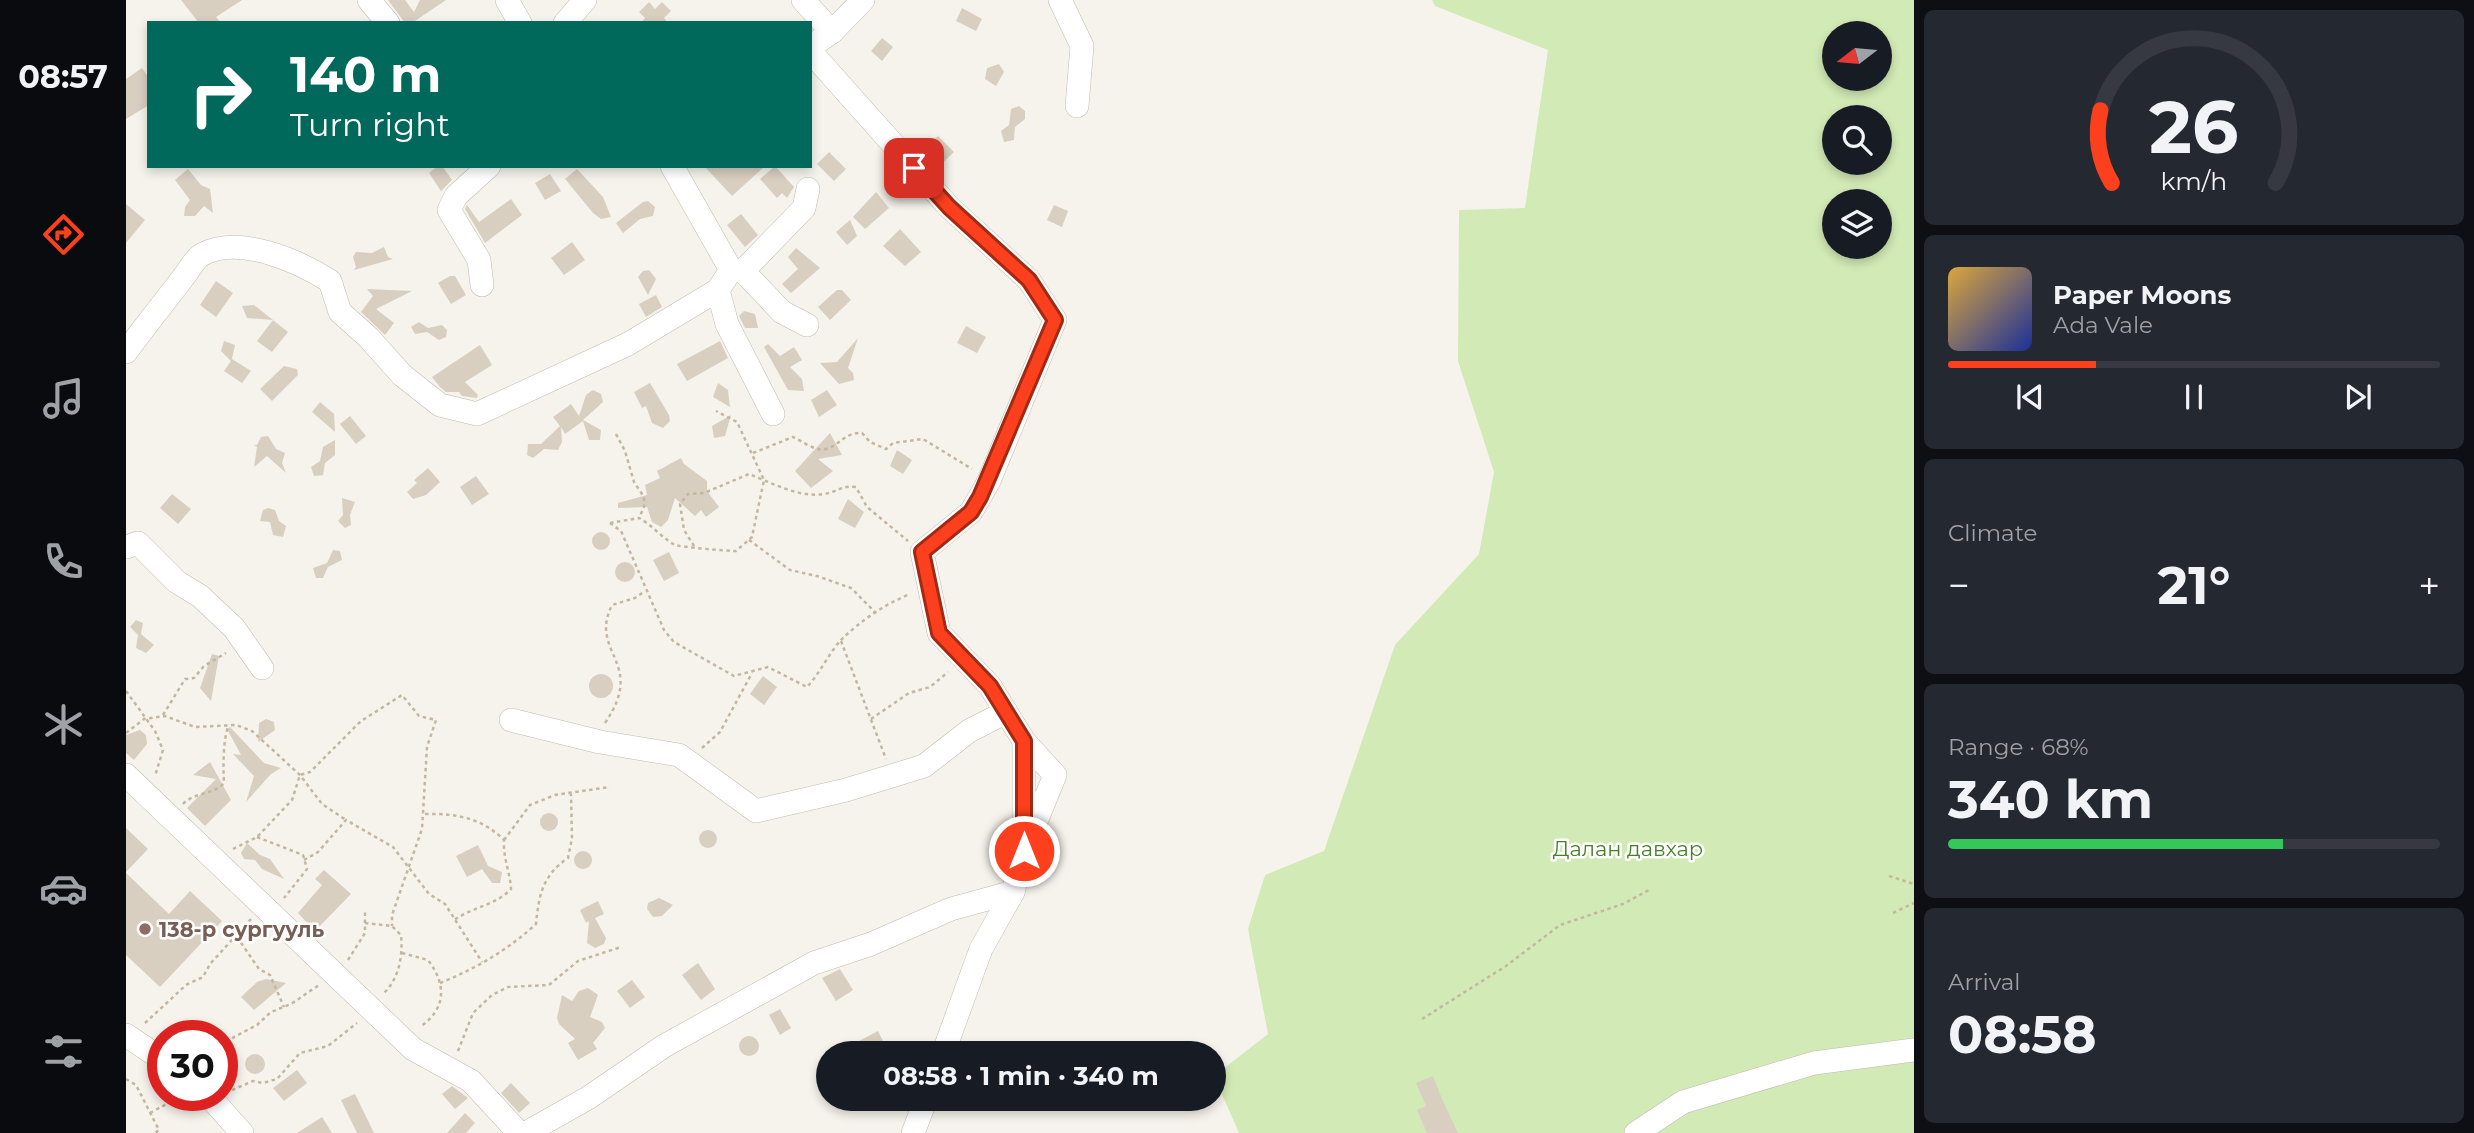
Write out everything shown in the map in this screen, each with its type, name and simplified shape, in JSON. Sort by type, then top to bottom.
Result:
[{"type":"street","points":[[369,0],[386,21]]},
{"type":"street","points":[[507,0],[519,21]]},
{"type":"street","points":[[567,21],[585,0]]},
{"type":"street","points":[[803,0],[832,32]]},
{"type":"street","points":[[812,47],[832,32],[863,0]]},
{"type":"street","points":[[1060,0],[1082,46],[1077,106]]},
{"type":"street","points":[[812,51],[949,207],[1029,280],[1055,320],[989,481],[971,512],[922,552],[939,633],[990,686],[1024,741],[1055,775],[1024,851],[1013,892],[982,949],[948,1041]]},
{"type":"street","points":[[482,285],[480,260],[449,210],[456,196],[487,168]]},
{"type":"street","points":[[674,168],[737,271],[782,312],[807,326]]},
{"type":"street","points":[[126,352],[150,317],[202,254],[231,249],[267,251],[302,263],[330,281],[340,312],[369,338],[402,375],[440,405],[477,414],[628,344],[718,290],[804,208],[808,189]]},
{"type":"street","points":[[718,290],[727,324],[772,414]]},
{"type":"street","points":[[126,547],[138,543],[177,582],[209,604],[243,641],[262,668]]},
{"type":"street","points":[[511,720],[593,740],[679,754],[756,811],[924,766],[969,731],[1006,712]]},
{"type":"street","points":[[1024,741],[1024,851]]},
{"type":"street","points":[[127,777],[149,794],[404,1040],[444,1067],[471,1081],[519,1133]]},
{"type":"street","points":[[526,1133],[588,1098],[664,1046],[814,963],[871,944],[951,909],[1013,892]]},
{"type":"street","points":[[135,1030],[147,1043]]},
{"type":"street","points":[[1636,1133],[1684,1102],[1814,1063],[1914,1050]]},
{"type":"street","points":[[228,1111],[242,1133]]},
{"type":"street","points":[[913,1133],[921,1111]]},
{"type":"path","points":[[716,411],[737,422],[764,480],[759,494],[759,515],[748,540],[736,551],[678,546],[639,519],[610,523],[621,531],[664,630],[674,642],[734,676],[768,667],[807,687],[820,673],[841,640],[892,602],[929,586]]},
{"type":"path","points":[[752,453],[793,437],[816,448],[825,449],[852,433],[862,433],[870,442],[886,449],[893,443],[923,439],[946,451],[989,481]]},
{"type":"path","points":[[616,434],[625,451],[634,482],[644,497],[644,507],[639,519]]},
{"type":"path","points":[[694,546],[684,530],[680,504],[688,494],[704,493],[749,474],[800,493],[826,494],[842,485],[856,487],[867,508],[922,552]]},
{"type":"path","points":[[748,540],[790,570],[851,588],[876,613]]},
{"type":"path","points":[[593,740],[613,712],[622,689],[620,667],[607,643],[604,621],[612,605],[635,598],[646,590]]},
{"type":"path","points":[[841,640],[892,776]]},
{"type":"path","points":[[163,716],[185,679],[194,678],[204,666],[243,641]]},
{"type":"path","points":[[871,720],[909,694],[930,687],[947,673],[960,655]]},
{"type":"path","points":[[691,763],[720,732],[752,673]]},
{"type":"path","points":[[126,691],[155,731],[163,750],[149,794]]},
{"type":"path","points":[[300,775],[310,772],[361,721],[402,695],[419,716],[436,720],[427,747],[424,814],[411,868],[392,915],[392,926]]},
{"type":"path","points":[[126,733],[144,719],[163,716],[195,727],[236,725],[252,731],[300,775],[322,804],[393,847],[429,894],[445,904],[482,962]]},
{"type":"path","points":[[173,817],[191,796],[211,793],[224,783],[224,746],[229,726]]},
{"type":"path","points":[[226,869],[234,846],[257,837],[268,822],[292,800],[300,775]]},
{"type":"path","points":[[454,919],[467,911],[501,900],[511,889],[510,875],[503,857],[504,840],[530,806],[555,795],[610,787]]},
{"type":"path","points":[[440,983],[457,978],[514,944],[536,924],[541,886],[557,865],[568,858],[572,838],[571,794]]},
{"type":"path","points":[[424,814],[445,814],[483,823],[504,840]]},
{"type":"path","points":[[304,860],[318,852],[346,820]]},
{"type":"path","points":[[135,1030],[186,985],[203,977],[236,936],[307,869],[303,855],[283,845],[274,846],[257,837]]},
{"type":"path","points":[[1889,876],[1914,884]]},
{"type":"path","points":[[1422,1019],[1506,966],[1560,925],[1623,904],[1649,890]]},
{"type":"path","points":[[1893,913],[1914,903]]},
{"type":"path","points":[[335,974],[362,942],[365,909]]},
{"type":"path","points":[[238,1087],[253,1081],[264,1083],[281,1077],[285,1066],[300,1053],[328,1046],[371,1008],[395,979],[402,953],[401,935],[392,926],[365,923]]},
{"type":"path","points":[[236,936],[259,969],[270,975],[284,1007]]},
{"type":"path","points":[[444,1067],[461,1047],[472,1013],[492,995],[508,986],[549,985],[578,961],[621,947]]},
{"type":"path","points":[[402,953],[428,960],[440,983],[443,997],[439,1010],[404,1040]]},
{"type":"path","points":[[238,1035],[257,1026],[271,1012],[308,994]]},
{"type":"path","points":[[126,1079],[136,1085],[159,1130],[155,1133]]},
{"type":"path","points":[[150,1113],[154,1111]]},
{"type":"green space","name":"Далан давхар","points":[[1432,0],[1914,0],[1914,1133],[1239,1133],[1226,1103],[1226,1067],[1268,1034],[1248,929],[1265,875],[1324,851],[1395,645],[1479,554],[1494,472],[1458,361],[1459,210],[1525,208],[1548,50],[1435,6]]},
{"type":"building","points":[[181,0],[242,0],[216,17],[219,21],[197,21]]},
{"type":"building","points":[[388,0],[405,0],[414,12],[420,0],[446,0],[415,21],[404,21]]},
{"type":"building","points":[[649,2],[655,9],[662,2],[671,11],[664,18],[666,21],[643,21],[645,18],[639,12]]},
{"type":"building","points":[[962,8],[982,19],[976,31],[956,21]]},
{"type":"building","points":[[882,38],[893,47],[882,61],[871,51]]},
{"type":"building","points":[[999,64],[1004,72],[996,86],[985,79],[987,68]]},
{"type":"building","points":[[142,68],[147,75],[147,106],[126,119],[126,79]]},
{"type":"building","points":[[1019,106],[1025,111],[1025,119],[1015,127],[1014,140],[1004,142],[1001,131],[1009,125],[1011,109]]},
{"type":"building","points":[[938,136],[954,152],[935,170],[920,153]]},
{"type":"building","points":[[829,152],[846,169],[834,181],[817,164]]},
{"type":"building","points":[[435,168],[443,168],[452,180],[441,191],[429,173]]},
{"type":"building","points":[[706,168],[763,168],[732,196]]},
{"type":"building","points":[[773,168],[777,168],[794,187],[787,198],[782,193],[777,198],[760,179]]},
{"type":"building","points":[[188,169],[201,185],[210,189],[213,213],[204,206],[195,216],[184,216],[185,207],[190,200],[175,180]]},
{"type":"building","points":[[577,169],[603,197],[611,217],[601,219],[593,213],[565,179]]},
{"type":"building","points":[[550,174],[561,191],[545,200],[535,183]]},
{"type":"building","points":[[876,192],[889,208],[865,229],[853,217]]},
{"type":"building","points":[[511,199],[522,215],[485,243],[465,209],[467,205],[479,222]]},
{"type":"building","points":[[648,201],[655,207],[653,216],[640,219],[623,233],[616,223]]},
{"type":"building","points":[[126,204],[145,220],[126,243]]},
{"type":"building","points":[[1054,205],[1068,211],[1062,227],[1047,220]]},
{"type":"building","points":[[741,214],[758,235],[745,247],[727,225]]},
{"type":"building","points":[[850,220],[857,236],[847,245],[836,232]]},
{"type":"building","points":[[900,229],[921,252],[905,266],[883,246]]},
{"type":"building","points":[[572,242],[585,260],[564,275],[551,258]]},
{"type":"building","points":[[384,247],[388,257],[393,259],[354,270],[356,267],[353,257],[356,252],[372,253]]},
{"type":"building","points":[[796,248],[820,268],[791,293],[782,284],[798,269],[788,257]]},
{"type":"building","points":[[649,270],[656,279],[648,295],[638,277],[643,271]]},
{"type":"building","points":[[455,276],[466,295],[451,304],[438,283]]},
{"type":"building","points":[[216,281],[233,293],[216,317],[200,305]]},
{"type":"building","points":[[367,289],[412,291],[376,309],[394,323],[385,335],[361,312],[373,296]]},
{"type":"building","points":[[837,290],[842,290],[851,300],[830,320],[818,307]]},
{"type":"building","points":[[656,295],[662,307],[646,317],[639,304]]},
{"type":"building","points":[[254,305],[273,320],[247,318],[242,306]]},
{"type":"building","points":[[744,311],[755,314],[758,328],[745,328],[739,316]]},
{"type":"building","points":[[273,320],[288,332],[272,352],[257,341]]},
{"type":"building","points":[[419,322],[428,328],[442,325],[447,330],[446,337],[439,340],[427,332],[415,334],[411,327]]},
{"type":"building","points":[[966,326],[986,337],[977,353],[957,343]]},
{"type":"building","points":[[858,338],[848,368],[853,373],[854,380],[839,384],[820,363],[837,362]]},
{"type":"building","points":[[224,341],[235,345],[232,359],[251,371],[242,383],[224,371],[231,361],[221,351]]},
{"type":"building","points":[[720,341],[728,358],[687,381],[677,364]]},
{"type":"building","points":[[768,344],[780,356],[794,347],[802,360],[790,367],[802,379],[804,391],[788,390],[764,347]]},
{"type":"building","points":[[480,345],[492,365],[465,382],[478,395],[477,398],[462,396],[459,392],[446,392],[432,377]]},
{"type":"building","points":[[284,366],[297,369],[298,375],[272,401],[260,389]]},
{"type":"building","points":[[650,383],[669,415],[670,421],[663,428],[652,423],[646,406],[642,408],[634,392]]},
{"type":"building","points":[[718,383],[728,390],[730,407],[713,397]]},
{"type":"building","points":[[593,390],[601,394],[603,402],[583,420],[601,430],[600,440],[589,440],[583,421],[565,434],[561,427],[562,442],[558,450],[544,449],[533,458],[527,455],[528,444],[541,444],[560,426],[553,417],[571,404],[579,416],[586,395]]},
{"type":"building","points":[[827,390],[837,405],[819,417],[811,400]]},
{"type":"building","points":[[320,402],[334,414],[335,432],[312,412]]},
{"type":"building","points":[[731,415],[725,436],[714,438],[712,426]]},
{"type":"building","points":[[350,416],[366,436],[356,444],[340,424]]},
{"type":"building","points":[[830,433],[842,455],[818,459],[833,471],[811,488],[795,471]]},
{"type":"building","points":[[268,436],[276,449],[285,453],[282,463],[286,473],[267,456],[254,467],[257,447],[254,445],[257,445],[261,437]]},
{"type":"building","points":[[335,440],[335,455],[325,463],[323,475],[314,476],[311,467],[320,461],[323,447]]},
{"type":"building","points":[[897,450],[912,460],[903,474],[890,466]]},
{"type":"building","points":[[681,458],[684,464],[707,481],[707,491],[719,507],[706,517],[701,510],[695,516],[675,498],[668,520],[661,527],[652,522],[647,507],[618,508],[618,503],[647,495],[645,485],[660,478],[657,471]]},
{"type":"building","points":[[428,468],[440,482],[426,495],[413,499],[407,492],[417,483],[414,480]]},
{"type":"building","points":[[476,476],[489,494],[472,505],[460,487]]},
{"type":"building","points":[[172,494],[191,509],[178,524],[160,508]]},
{"type":"building","points":[[342,498],[355,502],[350,515],[351,525],[345,528],[338,521],[343,515]]},
{"type":"building","points":[[848,499],[864,512],[855,528],[838,519]]},
{"type":"building","points":[[263,510],[275,510],[279,521],[286,526],[283,537],[273,535],[270,522],[260,521]]},
{"type":"building","points":[[601,532],[607,535],[610,541],[607,547],[601,550],[595,547],[592,541],[595,535]]},
{"type":"building","points":[[333,550],[340,551],[342,560],[328,567],[323,578],[316,578],[313,568],[327,563]]},
{"type":"building","points":[[669,552],[679,573],[664,581],[653,560]]},
{"type":"building","points":[[625,562],[632,565],[635,572],[632,579],[625,582],[618,579],[615,572],[618,565]]},
{"type":"building","points":[[136,620],[143,623],[141,634],[154,645],[146,653],[136,648],[138,635],[130,627]]},
{"type":"building","points":[[212,654],[219,656],[211,701],[200,688]]},
{"type":"building","points":[[601,674],[610,677],[613,686],[610,695],[601,698],[592,695],[589,686],[592,677]]},
{"type":"building","points":[[763,676],[777,687],[764,705],[750,694]]},
{"type":"building","points":[[266,719],[274,722],[275,730],[258,742],[259,723]]},
{"type":"building","points":[[230,727],[264,763],[281,768],[271,774],[246,802],[254,776],[233,754],[241,755],[227,729]]},
{"type":"building","points":[[140,730],[146,735],[147,744],[134,760],[126,753],[126,735]]},
{"type":"building","points":[[210,762],[231,800],[205,826],[187,808],[216,779],[193,775]]},
{"type":"building","points":[[545,813],[553,813],[558,822],[556,829],[545,831],[540,826],[540,818]]},
{"type":"building","points":[[126,828],[148,849],[126,872]]},
{"type":"building","points":[[704,830],[712,830],[717,839],[715,846],[704,848],[699,843],[699,835]]},
{"type":"building","points":[[247,843],[260,855],[270,859],[284,879],[262,869],[255,860],[244,859],[241,853]]},
{"type":"building","points":[[478,845],[488,866],[502,872],[500,883],[492,883],[482,869],[467,877],[456,856]]},
{"type":"building","points":[[583,851],[589,854],[592,860],[589,866],[583,869],[577,866],[574,860],[577,854]]},
{"type":"building","points":[[324,870],[351,894],[315,931],[298,913],[322,885],[315,879]]},
{"type":"building","points":[[126,873],[169,914],[190,891],[222,921],[160,987],[126,955]]},
{"type":"building","points":[[659,898],[673,905],[662,916],[653,917],[647,909],[648,903]]},
{"type":"building","points":[[598,901],[604,914],[595,918],[606,938],[604,944],[595,948],[587,943],[589,921],[586,923],[580,910]]},
{"type":"building","points":[[698,963],[715,989],[701,1000],[682,975]]},
{"type":"building","points":[[840,969],[853,990],[836,1001],[822,978]]},
{"type":"building","points":[[266,979],[286,983],[254,1010],[241,997],[257,982]]},
{"type":"building","points":[[632,980],[645,997],[630,1008],[617,991]]},
{"type":"building","points":[[588,988],[598,995],[590,1017],[602,1022],[605,1028],[593,1043],[597,1049],[578,1060],[568,1043],[575,1039],[559,1024],[557,1018],[562,995],[572,1001],[579,991]]},
{"type":"building","points":[[780,1009],[791,1028],[780,1035],[769,1015]]},
{"type":"building","points":[[878,1031],[883,1041],[859,1041]]},
{"type":"building","points":[[749,1036],[756,1039],[759,1046],[756,1053],[749,1056],[742,1053],[739,1046],[742,1039]]},
{"type":"building","points":[[255,1054],[262,1057],[265,1064],[262,1071],[255,1074],[248,1071],[245,1064],[248,1057]]},
{"type":"building","points":[[297,1070],[307,1083],[284,1101],[273,1088]]},
{"type":"building","points":[[1433,1076],[1458,1133],[1427,1133],[1417,1110],[1426,1106],[1416,1083]]},
{"type":"building","points":[[511,1083],[530,1103],[519,1113],[501,1093]]},
{"type":"building","points":[[452,1086],[468,1098],[455,1109],[442,1094]]},
{"type":"building","points":[[355,1094],[374,1133],[357,1133],[341,1100]]},
{"type":"building","points":[[465,1113],[475,1123],[466,1133],[447,1133]]},
{"type":"building","points":[[322,1117],[332,1133],[297,1133]]},
{"type":"place","name":"138-р сургууль","points":[[145,929]]},
{"type":"route","points":[[914,168],[949,207],[1029,280],[1055,320],[980,497],[971,512],[922,552],[939,633],[990,686],[1024,741],[1024,851]]}]
